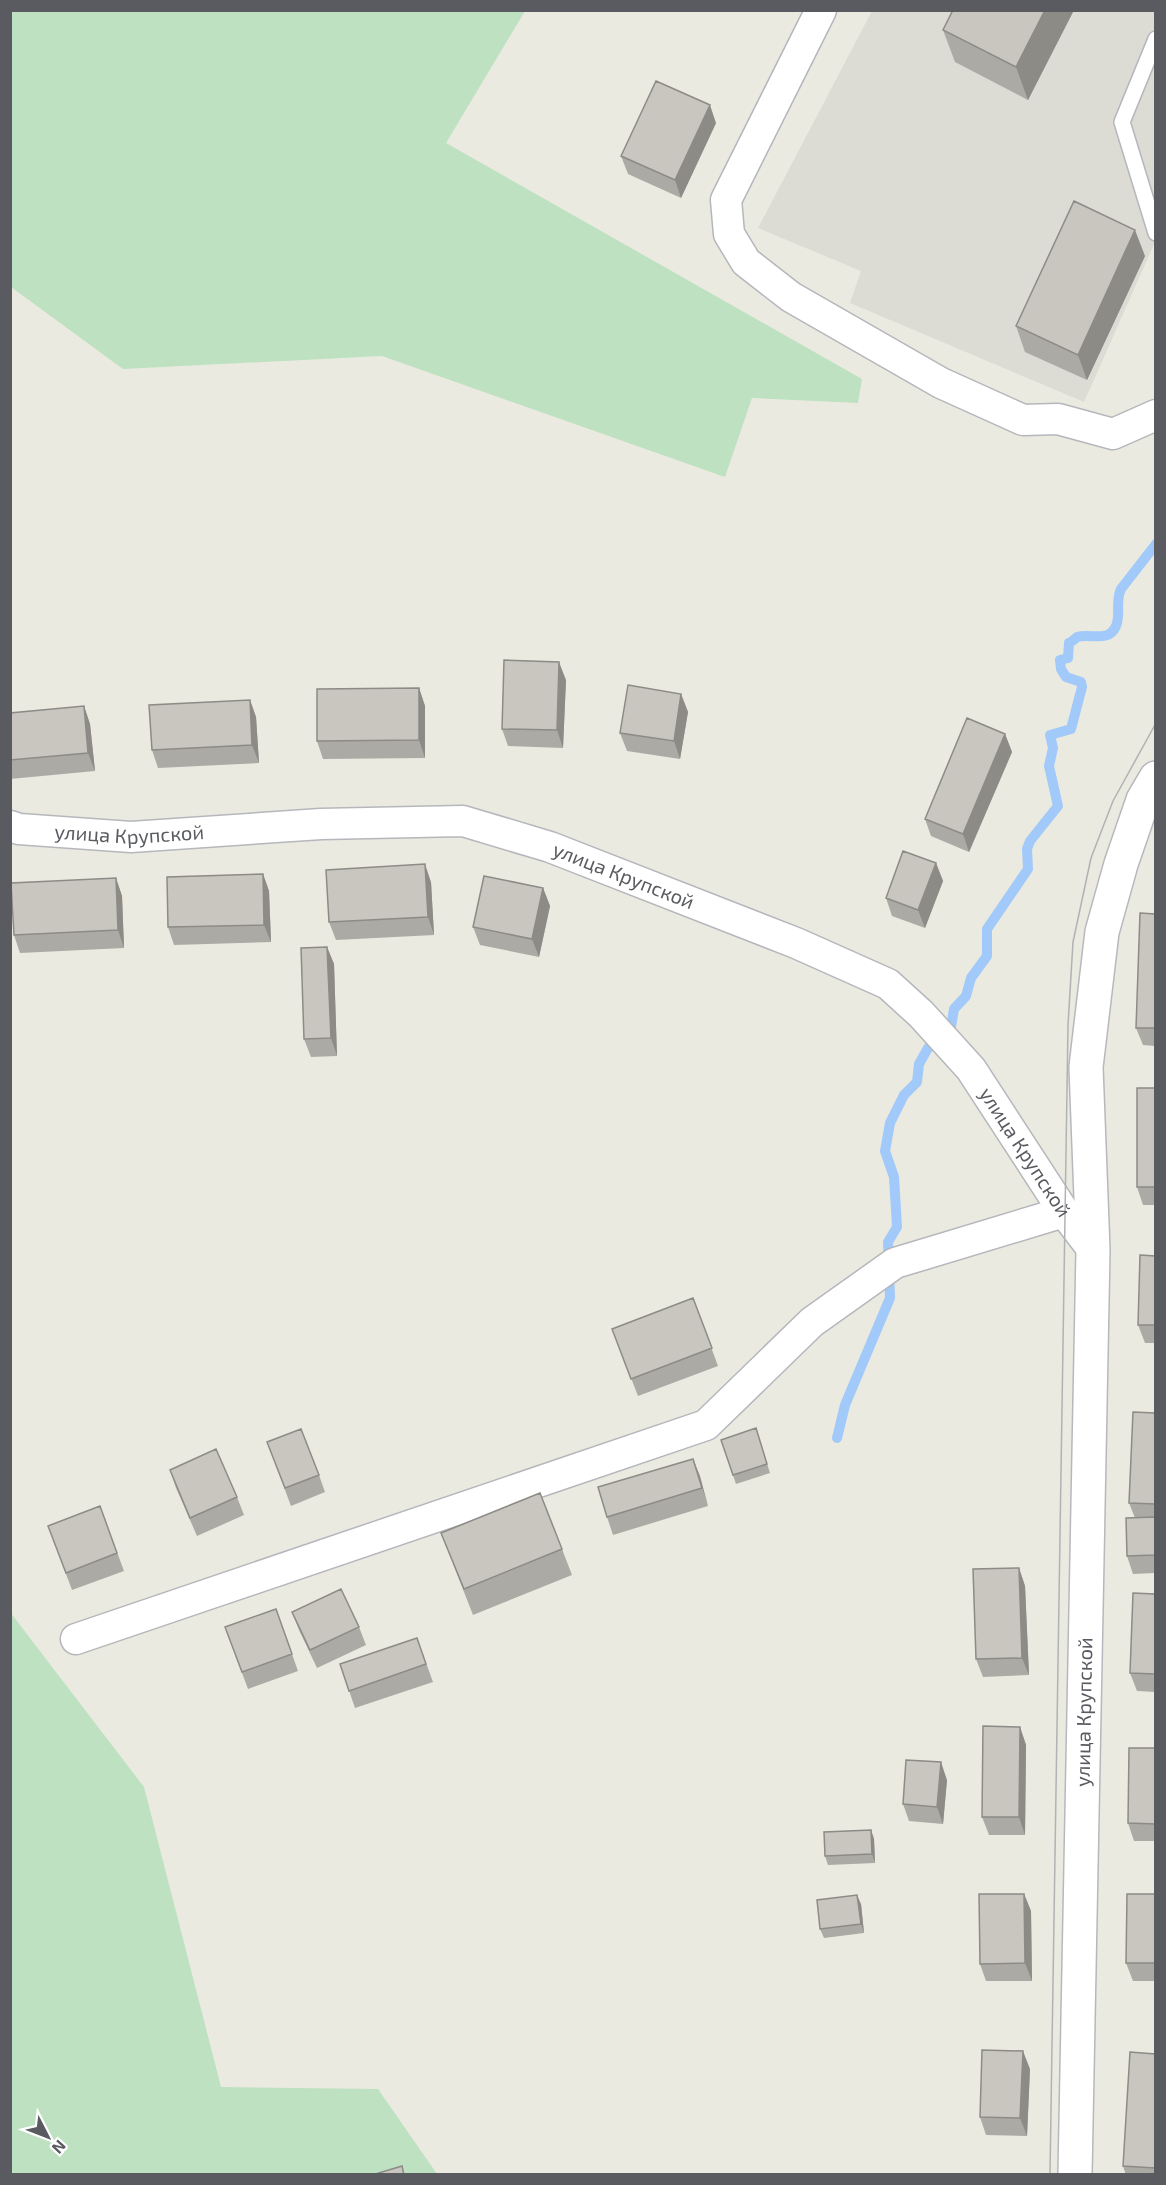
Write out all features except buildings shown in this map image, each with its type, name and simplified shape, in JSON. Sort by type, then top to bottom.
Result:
[{"type":"main road","name":"улица Крупской","points":[[1075,2175],[1093,1250],[1086,1067],[1102,932],[1121,864],[1143,800],[1155,778]]},
{"type":"street","points":[[821,10],[726,200],[729,234],[746,262],[791,297],[941,383],[1023,420],[1058,419],[1113,434],[1155,415]]},
{"type":"street","name":"улица Крупской","points":[[10,826],[19,829],[131,837],[321,824],[463,821],[550,847],[796,943],[888,984],[921,1014],[971,1069],[1015,1133],[1064,1212],[1093,1250]]},
{"type":"street","points":[[76,1639],[706,1425],[812,1322],[895,1263],[1064,1212]]},
{"type":"lane","points":[[1155,39],[1122,122],[1155,233]]},
{"type":"shaded area","points":[[872,11],[1155,11],[1155,242],[1084,402],[850,303],[861,271],[758,228]]},
{"type":"green space","points":[[11,10],[525,11],[446,143],[862,379],[858,403],[752,398],[725,477],[382,356],[123,369],[11,287]]},
{"type":"green space","points":[[10,1612],[144,1787],[221,2087],[378,2089],[437,2174],[11,2174]]},
{"type":"waterway","points":[[837,1438],[845,1405],[890,1298],[888,1242],[897,1227],[894,1177],[885,1151],[890,1123],[904,1095],[917,1082],[919,1064],[928,1048],[951,1027],[954,1009],[966,996],[971,978],[987,956],[987,929],[1028,869],[1027,849],[1030,841],[1058,806],[1049,766],[1053,748],[1050,735],[1071,729],[1082,687],[1081,682],[1066,677],[1061,669],[1060,660],[1068,658],[1069,643],[1077,637],[1104,636],[1113,631],[1118,617],[1118,598],[1121,589],[1156,544]]},
{"type":"tram line","points":[[1050,2174],[1068,1025],[1073,942],[1091,858],[1113,801],[1156,723]]}]
